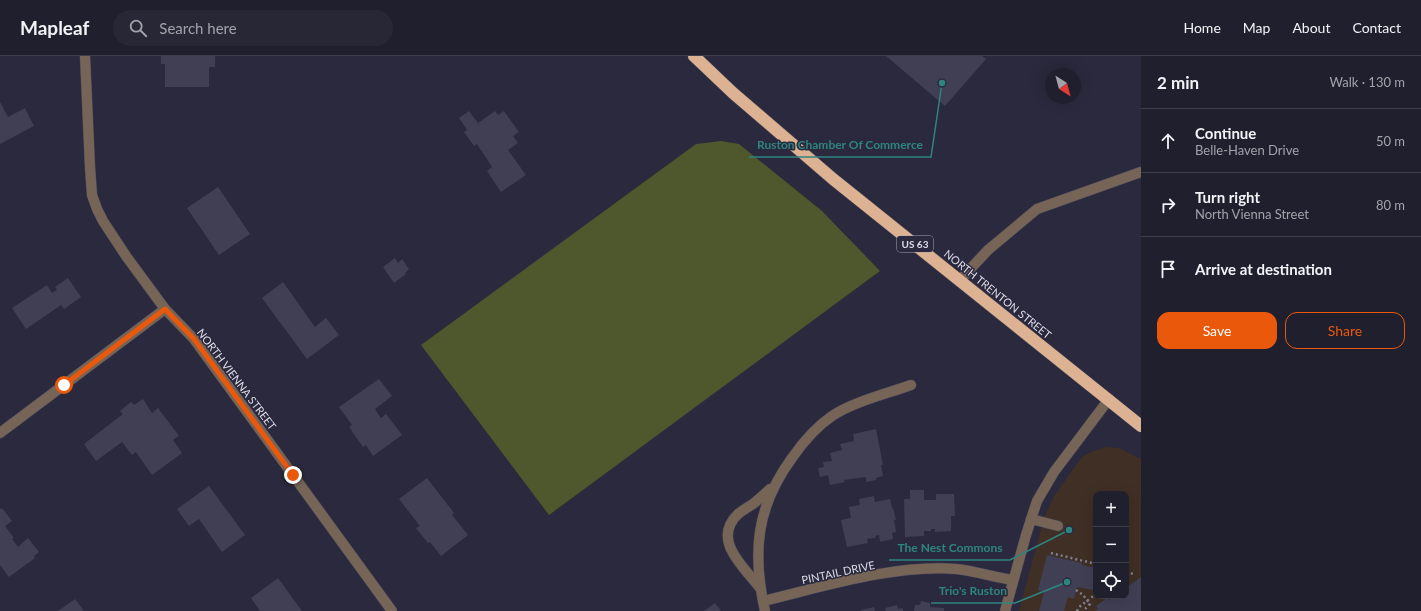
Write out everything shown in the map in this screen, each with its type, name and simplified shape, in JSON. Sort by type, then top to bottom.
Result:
[{"type":"highway","name":"NORTH TRENTON STREET","points":[[694,56],[733,93],[834,179],[1141,426]]},
{"type":"street","name":"NORTH VIENNA STREET","points":[[85,56],[92,195],[103,221],[114,239],[165,309],[194,339],[392,611]]},
{"type":"street","points":[[960,280],[988,250],[1037,209],[1141,172]]},
{"type":"street","points":[[0,433],[165,309]]},
{"type":"street","points":[[765,611],[760,588],[758,565],[760,534],[766,503],[774,485],[801,445],[832,416],[848,407],[911,385]]},
{"type":"street","points":[[1006,611],[1013,580],[1037,501],[1054,472],[1109,399]]},
{"type":"street","points":[[760,588],[729,546],[728,533],[733,520],[738,514],[758,500],[774,485]]},
{"type":"street","points":[[1031,519],[1058,526]]},
{"type":"street","name":"PINTAIL DRIVE","points":[[763,600],[858,578],[901,571],[957,569],[1013,580]]},
{"type":"path","points":[[1051,553],[1093,563]]},
{"type":"path","points":[[1129,573],[1134,574]]},
{"type":"path","points":[[1076,590],[1090,604],[1083,611]]},
{"type":"path","points":[[1077,611],[1079,607],[1093,597]]},
{"type":"shaded area","points":[[1105,447],[1119,448],[1141,459],[1141,611],[1019,611],[1044,518],[1054,496],[1082,457]]},
{"type":"green space","points":[[721,141],[739,144],[822,211],[880,271],[549,515],[421,345],[696,144]]},
{"type":"building","points":[[161,56],[215,56],[215,67],[209,67],[209,87],[165,87],[165,64],[161,64]]},
{"type":"building","points":[[886,56],[982,56],[986,59],[945,106]]},
{"type":"building","points":[[0,102],[8,117],[25,108],[34,126],[0,144]]},
{"type":"building","points":[[469,111],[478,123],[495,111],[498,115],[504,111],[519,132],[513,136],[518,143],[508,150],[526,175],[501,192],[487,171],[492,167],[477,144],[474,146],[464,132],[467,130],[459,118]]},
{"type":"building","points":[[218,187],[250,234],[219,255],[187,208]]},
{"type":"building","points":[[395,258],[398,263],[402,259],[409,269],[405,273],[406,274],[394,283],[383,267]]},
{"type":"building","points":[[68,278],[81,297],[64,309],[61,305],[26,329],[12,308],[47,285],[52,293],[57,290],[55,287]]},
{"type":"building","points":[[283,282],[315,327],[326,318],[339,335],[307,359],[262,298]]},
{"type":"building","points":[[379,379],[392,396],[375,409],[381,418],[386,414],[402,435],[373,456],[366,445],[363,447],[349,427],[352,425],[339,407]]},
{"type":"building","points":[[143,399],[152,413],[158,408],[179,436],[173,440],[182,453],[152,475],[136,452],[132,455],[122,442],[96,461],[84,444],[123,414],[120,411],[131,402],[134,405]]},
{"type":"building","points":[[876,429],[883,465],[881,465],[883,476],[876,478],[876,480],[866,482],[866,477],[844,480],[845,482],[830,485],[828,475],[820,477],[818,468],[824,467],[823,462],[832,461],[830,453],[842,450],[840,444],[854,441],[853,434]]},
{"type":"building","points":[[427,478],[454,513],[452,515],[468,535],[441,556],[416,528],[420,526],[399,499]]},
{"type":"building","points":[[209,486],[245,535],[222,552],[199,519],[189,526],[177,509]]},
{"type":"building","points":[[910,490],[924,490],[924,500],[936,500],[936,494],[954,494],[955,516],[951,516],[951,531],[935,532],[935,529],[931,529],[931,531],[924,531],[924,536],[905,537],[904,499],[910,499]]},
{"type":"building","points":[[874,496],[875,502],[890,499],[896,520],[894,520],[896,532],[892,533],[893,539],[880,542],[879,535],[875,536],[876,538],[867,539],[868,543],[847,547],[841,520],[851,518],[849,507],[860,505],[859,499]]},
{"type":"building","points":[[2,508],[12,521],[5,526],[14,538],[12,539],[18,547],[28,538],[39,552],[34,556],[35,558],[9,577],[0,565],[0,509]]},
{"type":"building","points":[[1047,555],[1082,563],[1082,565],[1093,567],[1093,590],[1077,587],[1074,599],[1068,597],[1064,611],[1039,611],[1044,592],[1038,590]]},
{"type":"building","points":[[1141,577],[1141,611],[1095,611],[1098,609],[1096,606],[1106,599],[1129,599],[1129,586]]},
{"type":"building","points":[[278,578],[302,611],[260,611],[251,598]]},
{"type":"building","points":[[75,599],[84,611],[58,611]]},
{"type":"building","points":[[921,601],[930,603],[930,607],[944,608],[944,611],[914,611],[915,605],[920,605]]},
{"type":"building","points":[[715,603],[721,611],[704,611]]},
{"type":"building","points":[[897,605],[898,609],[903,608],[903,611],[886,611],[885,608]]},
{"type":"building","points":[[874,607],[875,611],[861,611],[861,610]]},
{"type":"place","name":"Ruston Chamber Of Commerce","points":[[942,83]]},
{"type":"place","name":"The Nest Commons","points":[[1069,530]]},
{"type":"place","name":"Trio's Ruston","points":[[1067,582]]},
{"type":"route","points":[[64,385],[165,309],[194,339],[293,475]]}]
